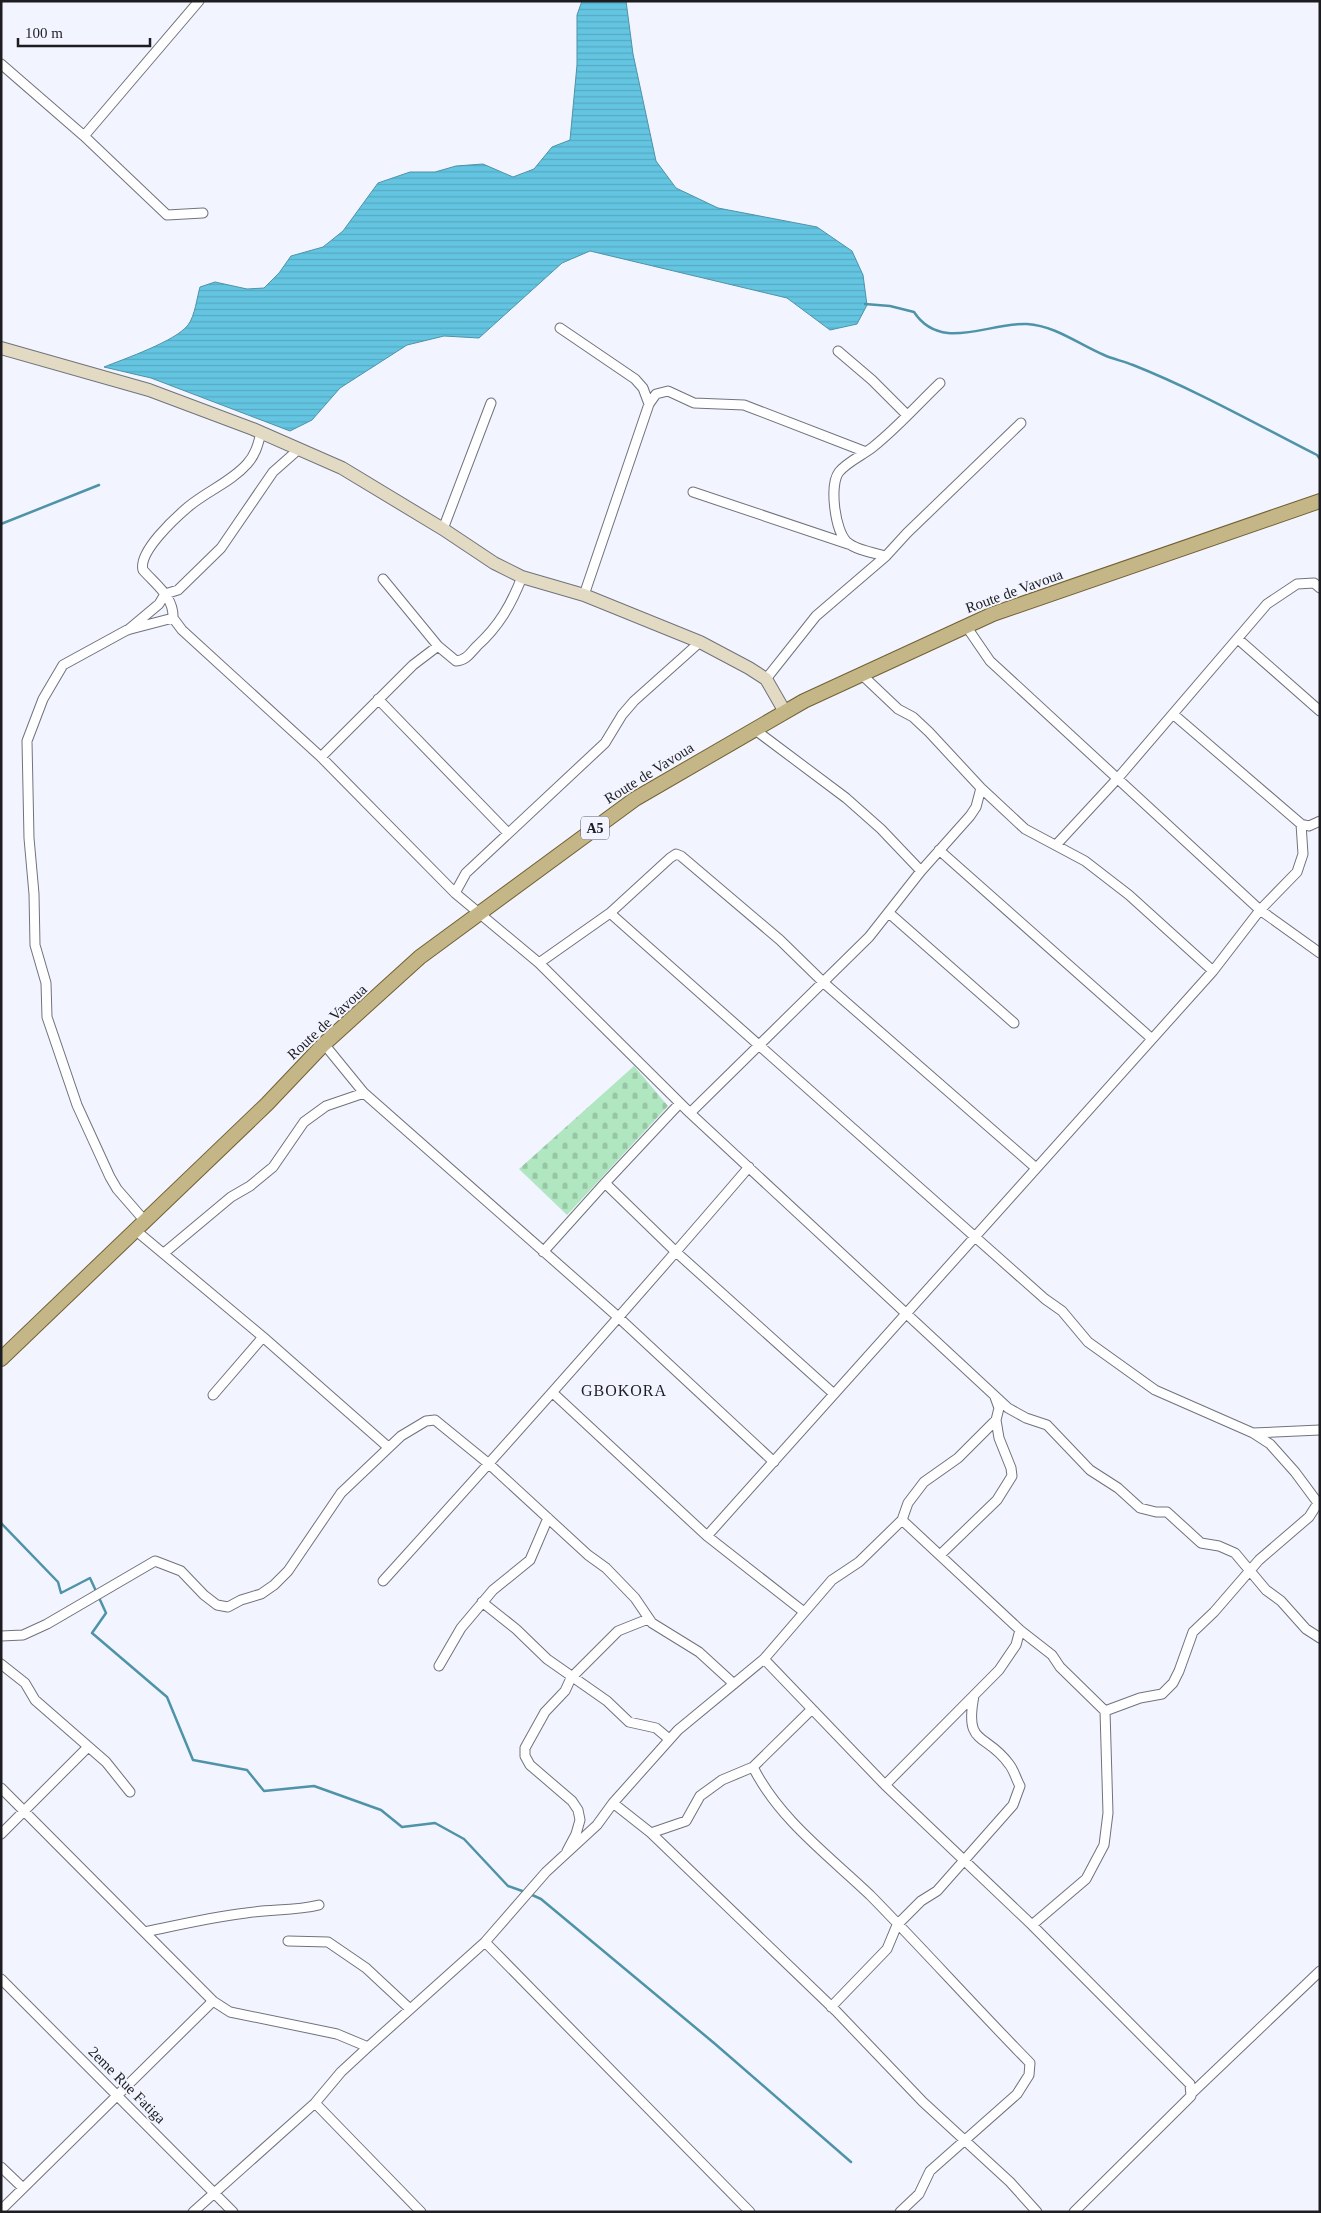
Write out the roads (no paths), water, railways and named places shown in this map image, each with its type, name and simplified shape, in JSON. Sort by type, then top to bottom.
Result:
[{"type":"main road","name":"Route de Vavoua","points":[[1,1359],[267,1104],[324,1044],[420,957],[635,799],[785,712],[860,674],[993,614],[1320,501]]},
{"type":"street","points":[[84,136],[199,1]]},
{"type":"street","points":[[1,64],[84,136],[167,215],[203,213]]},
{"type":"street","points":[[560,328],[635,379],[643,388],[649,404]]},
{"type":"street","points":[[1,348],[149,390],[262,433],[342,468],[443,529],[494,563],[522,578],[584,595],[700,642],[766,679],[785,712]]},
{"type":"street","points":[[838,351],[872,380],[907,416]]},
{"type":"street","points":[[848,544],[839,528],[834,496],[834,483],[839,472],[866,452],[907,416],[940,383]]},
{"type":"street","points":[[584,595],[649,404],[656,394],[668,391],[694,403],[744,405],[866,452]]},
{"type":"street","points":[[443,529],[491,403]]},
{"type":"street","points":[[766,679],[816,616],[886,556],[907,533],[1022,423]]},
{"type":"street","points":[[262,433],[256,452],[248,463],[235,476],[189,506],[159,535],[142,564],[143,570],[165,594],[174,608],[173,618],[182,630],[321,757],[455,893],[539,963],[680,1103],[991,1392],[1017,1414],[1047,1424],[1090,1470],[1118,1488],[1140,1508],[1156,1512],[1167,1512],[1201,1543],[1219,1546],[1235,1553],[1266,1590],[1281,1601],[1306,1629],[1320,1638]]},
{"type":"street","points":[[299,449],[273,472],[221,548],[178,590],[165,594],[159,604],[127,630],[63,665],[43,699],[27,740],[29,838],[34,894],[35,945],[46,983],[47,1017],[77,1105],[110,1178],[139,1225],[164,1253],[388,1447]]},
{"type":"street","points":[[693,492],[886,556]]},
{"type":"street","points":[[383,579],[438,646],[456,660],[467,658],[496,628],[511,605],[522,578]]},
{"type":"street","points":[[1056,845],[1118,778],[1267,604],[1297,584],[1314,583],[1320,588]]},
{"type":"street","points":[[127,630],[173,618]]},
{"type":"street","points":[[966,626],[990,661],[1260,910],[1320,953]]},
{"type":"street","points":[[1238,639],[1320,710]]},
{"type":"street","points":[[455,893],[466,873],[605,743],[622,714],[634,701],[700,642]]},
{"type":"street","points":[[321,757],[413,665],[438,646]]},
{"type":"street","points":[[860,674],[898,710],[913,717],[929,732],[981,788],[1025,830],[1085,862],[1129,895],[1213,971]]},
{"type":"street","points":[[378,699],[508,833]]},
{"type":"street","points":[[1173,714],[1301,824],[1309,826],[1320,822]]},
{"type":"street","points":[[754,729],[846,798],[921,872]]},
{"type":"street","points":[[690,1112],[869,938],[939,850],[976,808],[981,788]]},
{"type":"street","points":[[706,1536],[1213,971],[1260,910],[1297,872],[1302,854],[1301,824]]},
{"type":"street","points":[[939,850],[1151,1038]]},
{"type":"street","points":[[539,963],[610,913],[670,858],[676,854],[681,856],[780,940],[824,983],[1036,1168]]},
{"type":"street","points":[[610,913],[1045,1299],[1062,1311],[1088,1342],[1155,1390],[1253,1432],[1270,1444],[1295,1472],[1318,1503],[1308,1517],[1250,1570],[1214,1612],[1193,1632],[1179,1671],[1173,1683],[1162,1694],[1140,1698],[1105,1711]]},
{"type":"street","points":[[889,913],[1014,1023]]},
{"type":"street","points":[[324,1044],[364,1093],[617,1316],[774,1462]]},
{"type":"street","points":[[164,1253],[231,1196],[250,1186],[272,1167],[304,1122],[326,1106],[364,1093]]},
{"type":"street","points":[[543,1252],[604,1183],[680,1103]]},
{"type":"street","points":[[383,1581],[553,1393],[617,1316],[676,1252],[749,1167]]},
{"type":"street","points":[[604,1183],[676,1252],[834,1394]]},
{"type":"street","points":[[213,1395],[263,1337]]},
{"type":"street","points":[[940,1555],[997,1500],[1012,1476],[1011,1468],[998,1438],[996,1420],[999,1408],[991,1392]]},
{"type":"street","points":[[553,1393],[706,1536],[804,1612]]},
{"type":"street","points":[[1,1636],[23,1635],[47,1624],[155,1561],[181,1571],[204,1596],[217,1605],[228,1607],[241,1600],[261,1594],[288,1572],[341,1493],[401,1436],[426,1420],[435,1420],[489,1464],[606,1568],[635,1598],[648,1619],[668,1635],[699,1652],[734,1684]]},
{"type":"street","points":[[193,2212],[315,2103],[341,2072],[368,2047],[486,1942],[519,1901],[597,1825],[613,1803],[669,1739],[764,1659],[832,1580],[858,1562],[902,1520],[908,1503],[924,1482],[958,1458],[996,1420]]},
{"type":"street","points":[[1253,1432],[1320,1430]]},
{"type":"street","points":[[439,1666],[460,1628],[482,1602],[493,1590],[530,1560],[548,1518]]},
{"type":"street","points":[[902,1520],[1020,1630],[1052,1655],[1060,1667],[1105,1711],[1107,1748],[1105,1777],[1108,1812],[1104,1845],[1086,1879],[1032,1925]]},
{"type":"street","points":[[482,1602],[516,1629],[547,1660],[607,1701],[629,1722],[656,1728],[669,1739]]},
{"type":"street","points":[[559,1861],[576,1834],[580,1820],[578,1810],[572,1801],[530,1765],[524,1756],[525,1748],[545,1712],[565,1691],[571,1678],[618,1631],[648,1619]]},
{"type":"street","points":[[885,1785],[999,1670],[1016,1645],[1020,1630]]},
{"type":"street","points":[[764,1659],[885,1785],[1032,1925],[1190,2084],[1192,2093]]},
{"type":"street","points":[[1,1664],[25,1684],[35,1700],[106,1762],[130,1792]]},
{"type":"street","points":[[831,2007],[887,1949],[897,1925],[921,1901],[937,1891],[1014,1804],[1020,1786],[1010,1764],[973,1731],[970,1718],[974,1696]]},
{"type":"street","points":[[651,1833],[677,1826],[686,1821],[700,1796],[722,1780],[753,1767],[812,1709]]},
{"type":"street","points":[[1,1834],[88,1747]]},
{"type":"street","points":[[753,1767],[764,1790],[782,1811],[871,1896],[1030,2063],[1029,2075],[1017,2094],[930,2171],[919,2194],[900,2212]]},
{"type":"street","points":[[1,1788],[213,2001],[230,2012],[337,2034],[368,2047]]},
{"type":"street","points":[[613,1803],[651,1833],[831,2007],[922,2102],[1010,2182],[1037,2212]]},
{"type":"street","points":[[144,1932],[224,1916],[268,1910],[300,1910],[318,1905]]},
{"type":"street","points":[[288,1941],[328,1942],[366,1968],[410,2009]]},
{"type":"street","points":[[486,1942],[750,2212]]},
{"type":"street","points":[[1074,2212],[1192,2093],[1320,1971]]},
{"type":"street","name":"2eme Rue Fatiga","points":[[1,1978],[233,2212]]},
{"type":"street","points":[[1,2210],[213,2001]]},
{"type":"street","points":[[315,2103],[422,2212]]},
{"type":"street","points":[[1,2167],[23,2188]]},
{"type":"water","points":[[582,1],[626,1],[633,54],[656,161],[676,188],[718,208],[817,227],[852,251],[863,275],[867,305],[857,324],[830,330],[787,298],[590,251],[562,263],[479,338],[444,336],[407,345],[340,388],[312,420],[290,431],[151,378],[104,367],[149,349],[182,331],[192,317],[200,287],[215,282],[247,289],[264,288],[279,273],[291,256],[323,247],[343,231],[378,183],[410,172],[435,172],[456,166],[483,164],[513,177],[534,169],[552,147],[570,140],[577,65],[577,15]]},
{"type":"waterway","points":[[865,304],[890,306],[914,312],[925,324],[938,331],[952,333],[966,333],[1027,324],[1048,328],[1094,351],[1203,396],[1317,455],[1320,459]]},
{"type":"waterway","points":[[1,524],[99,485]]},
{"type":"waterway","points":[[1,1523],[58,1582],[61,1593],[90,1578],[106,1613],[92,1633],[167,1697],[193,1760],[247,1770],[264,1791],[314,1786],[381,1810],[402,1827],[435,1823],[464,1839],[508,1886],[525,1892]]},
{"type":"waterway","points":[[530,1894],[541,1899],[714,2043],[851,2162]]},
{"type":"district","name":"GBOKORA","points":[[624,1390]]}]
